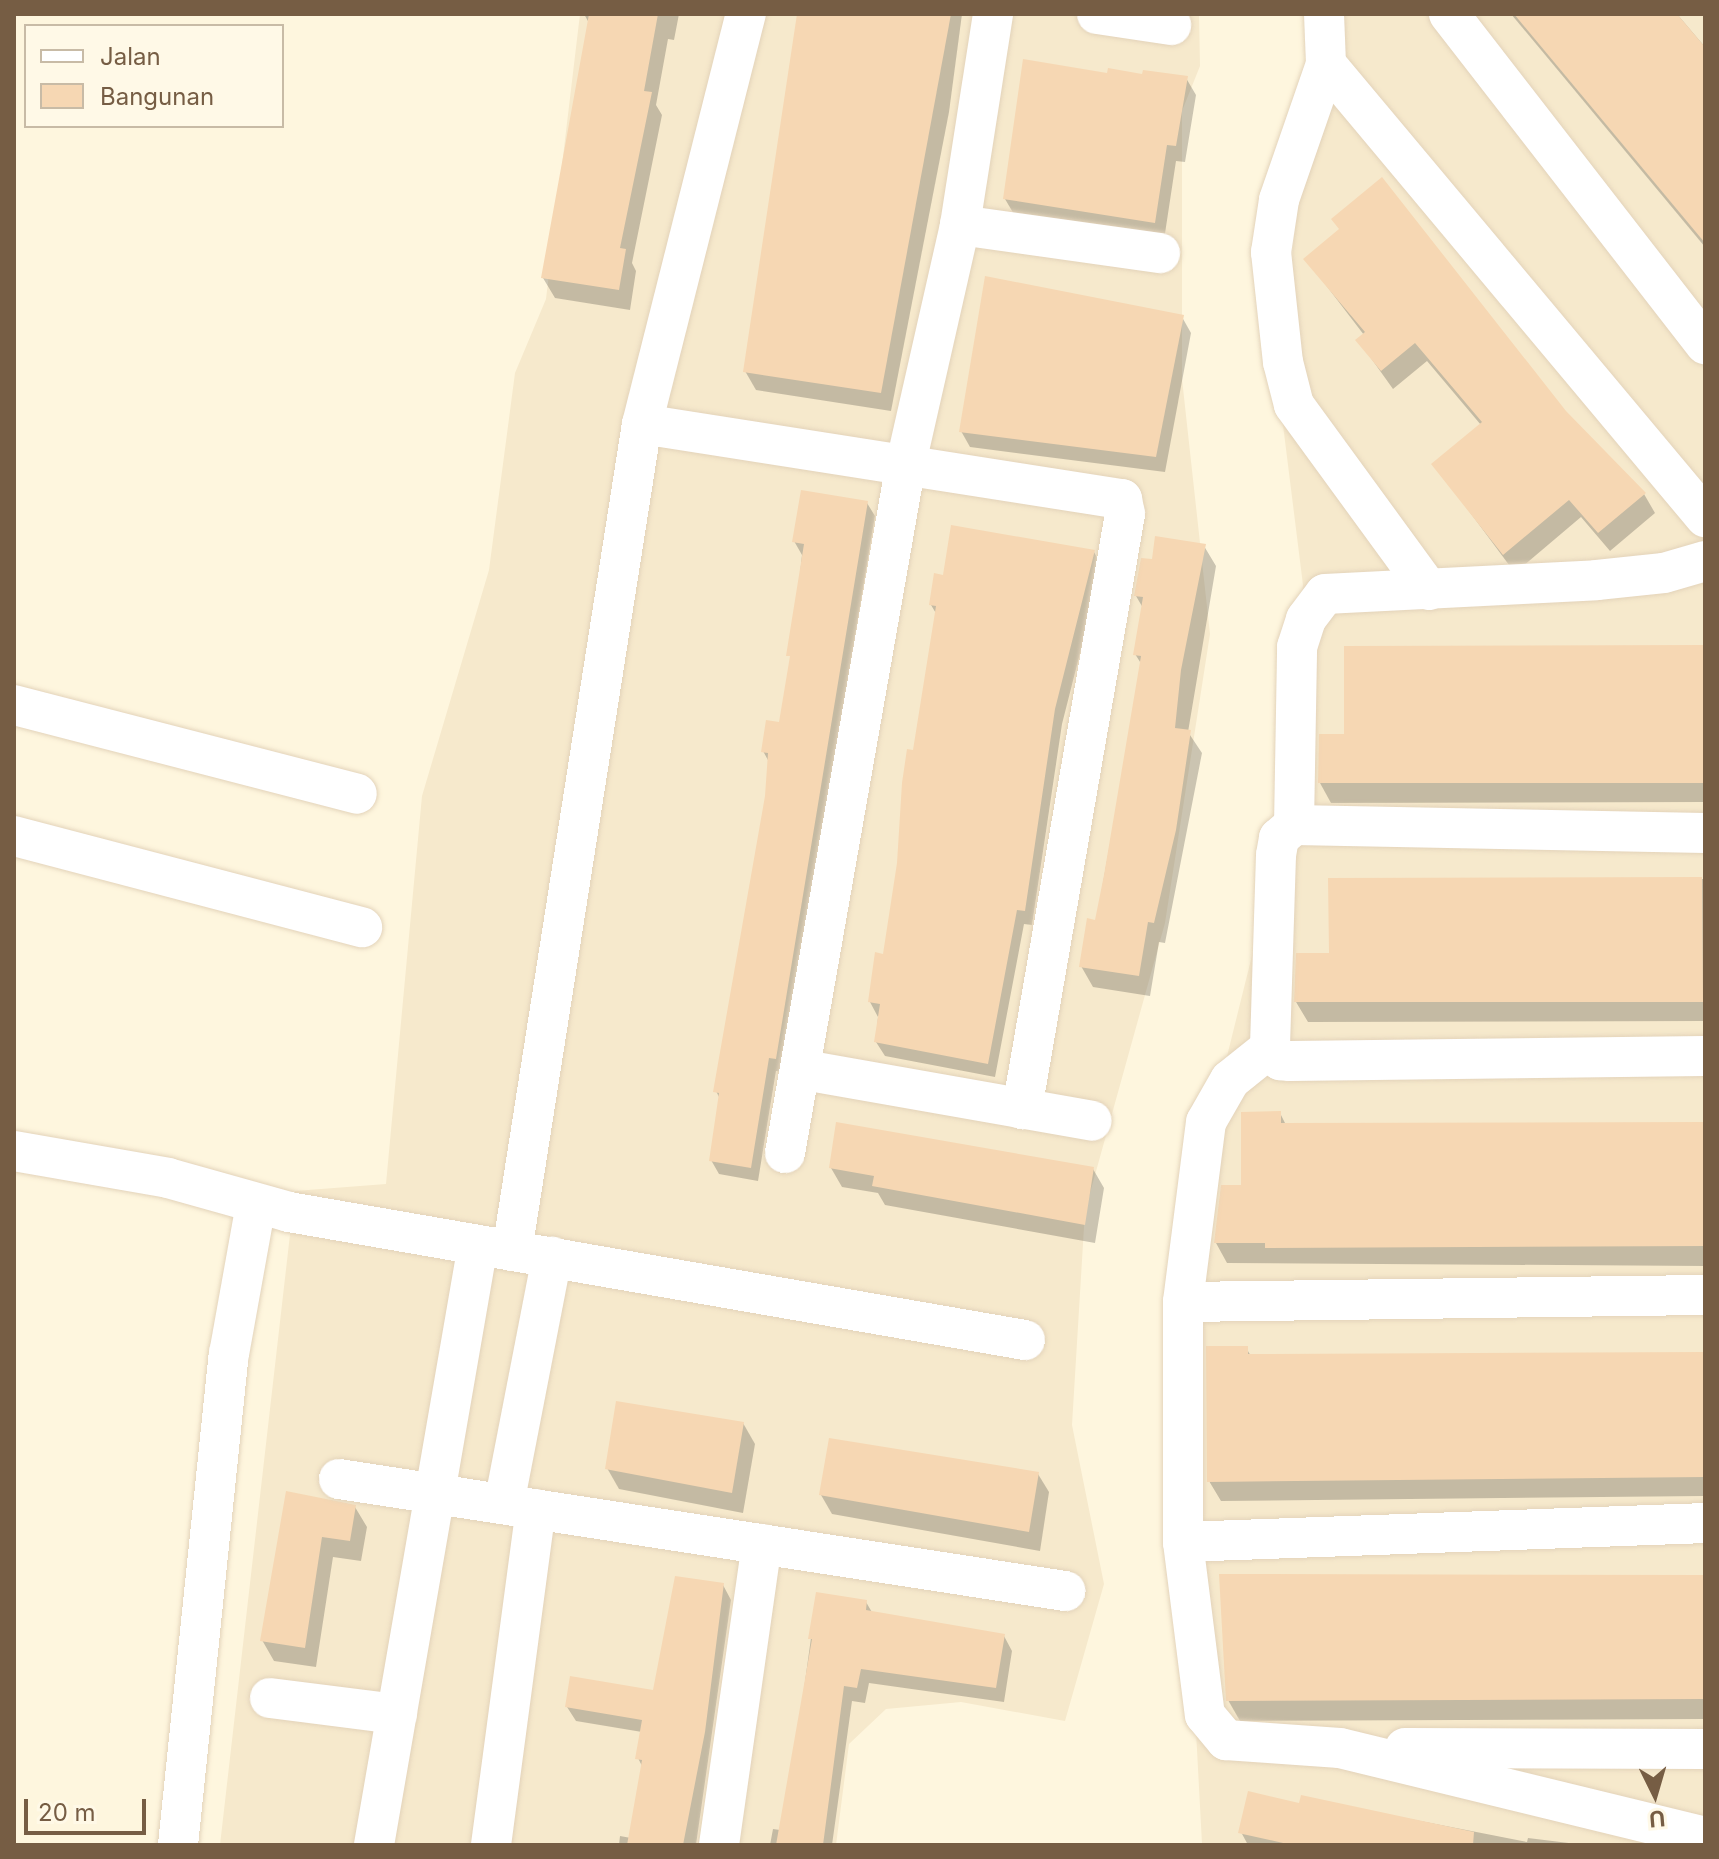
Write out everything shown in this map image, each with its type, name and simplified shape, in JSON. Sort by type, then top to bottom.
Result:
[{"type":"street","points":[[374,1845],[436,1494],[495,1248],[642,424],[746,14]]},
{"type":"street","points":[[785,1153],[804,1070],[906,463],[960,225],[993,14]]},
{"type":"street","points":[[1097,14],[1171,25]]},
{"type":"street","points":[[1324,14],[1326,64],[1277,213],[1271,252],[1283,362],[1294,405],[1429,590]]},
{"type":"street","points":[[1449,14],[1705,344]]},
{"type":"street","points":[[1326,64],[1705,517]]},
{"type":"street","points":[[960,225],[1160,253]]},
{"type":"street","points":[[642,424],[1119,497],[1125,504],[1022,1109]]},
{"type":"street","points":[[1294,825],[1297,647],[1312,607],[1325,594],[1624,578],[1705,561]]},
{"type":"street","points":[[14,705],[357,794]]},
{"type":"street","points":[[1705,833],[1294,825],[1279,838],[1276,855],[1270,1048],[1280,1060],[1290,1061],[1705,1056]]},
{"type":"street","points":[[14,836],[362,927]]},
{"type":"street","points":[[1270,1048],[1230,1080],[1206,1122],[1183,1302],[1183,1542],[1205,1715],[1211,1727],[1226,1740],[1340,1748],[1705,1749]]},
{"type":"street","points":[[804,1070],[1092,1121]]},
{"type":"street","points":[[14,1151],[168,1178],[256,1204],[1025,1340]]},
{"type":"street","points":[[178,1845],[229,1354],[256,1204]]},
{"type":"street","points":[[491,1845],[520,1507],[552,1257]]},
{"type":"street","points":[[1183,1302],[1705,1295]]},
{"type":"street","points":[[339,1479],[1065,1591]]},
{"type":"street","points":[[1183,1542],[1705,1523]]},
{"type":"street","points":[[719,1845],[762,1544]]},
{"type":"street","points":[[270,1698],[397,1714]]},
{"type":"street","points":[[1340,1748],[1705,1837]]},
{"type":"shaded area","points":[[580,14],[1199,14],[1200,66],[1182,111],[1182,379],[1210,634],[1165,923],[1085,1211],[1072,1425],[1104,1584],[1065,1721],[961,1702],[886,1709],[849,1744],[836,1845],[220,1845],[295,1191],[386,1184],[422,796],[489,570],[515,373],[546,299]]},
{"type":"shaded area","points":[[1313,14],[1705,14],[1705,1845],[1202,1844],[1172,1278],[1267,895],[1303,585],[1280,401]]},
{"type":"building","points":[[589,14],[658,14],[644,91],[652,92],[620,248],[626,249],[619,290],[541,278]]},
{"type":"building","points":[[797,14],[951,14],[881,393],[743,372]]},
{"type":"building","points":[[1514,14],[1677,14],[1705,47],[1705,243]]},
{"type":"building","points":[[1023,59],[1107,73],[1108,68],[1142,74],[1143,70],[1188,76],[1176,146],[1167,145],[1155,223],[1003,199]]},
{"type":"building","points":[[1382,177],[1566,411],[1646,493],[1598,533],[1569,500],[1503,555],[1431,464],[1482,422],[1415,343],[1381,371],[1355,340],[1365,332],[1303,259],[1339,229],[1331,219]]},
{"type":"building","points":[[985,276],[1184,315],[1156,457],[959,432]]},
{"type":"building","points":[[801,490],[868,501],[776,1059],[769,1058],[751,1168],[709,1161],[719,1093],[713,1092],[765,796],[768,753],[761,752],[766,720],[779,722],[790,656],[786,656],[804,544],[792,542]]},
{"type":"building","points":[[951,525],[1095,550],[1055,709],[1025,911],[1017,910],[988,1064],[874,1042],[880,1004],[868,1002],[875,952],[883,954],[897,863],[907,749],[913,750],[936,606],[929,605],[934,573],[943,575]]},
{"type":"building","points":[[1155,536],[1206,544],[1181,670],[1175,728],[1191,730],[1176,830],[1154,923],[1148,922],[1139,976],[1079,967],[1087,918],[1095,920],[1104,875],[1141,656],[1133,655],[1143,597],[1134,596],[1141,558],[1152,559]]},
{"type":"building","points":[[1705,645],[1705,783],[1318,783],[1319,734],[1344,734],[1344,646]]},
{"type":"building","points":[[1702,877],[1703,1002],[1294,1002],[1296,953],[1329,953],[1328,878]]},
{"type":"building","points":[[1281,1111],[1281,1123],[1705,1122],[1705,1246],[1265,1248],[1265,1243],[1214,1243],[1221,1185],[1241,1185],[1241,1112]]},
{"type":"building","points":[[836,1122],[1094,1167],[1085,1225],[872,1186],[874,1176],[829,1168]]},
{"type":"building","points":[[1206,1346],[1248,1346],[1248,1354],[1705,1352],[1705,1477],[1207,1482]]},
{"type":"building","points":[[616,1401],[744,1422],[732,1493],[605,1469]]},
{"type":"building","points":[[829,1438],[1039,1472],[1029,1532],[819,1495]]},
{"type":"building","points":[[286,1491],[356,1505],[350,1541],[322,1537],[305,1648],[260,1641]]},
{"type":"building","points":[[1219,1574],[1705,1575],[1705,1699],[1226,1701]]},
{"type":"building","points":[[675,1576],[724,1583],[705,1732],[683,1845],[627,1845],[642,1760],[635,1759],[642,1720],[565,1707],[570,1676],[653,1690]]},
{"type":"building","points":[[816,1592],[867,1600],[866,1610],[1005,1634],[996,1688],[861,1669],[857,1688],[844,1686],[823,1845],[776,1845],[812,1639],[808,1639]]},
{"type":"building","points":[[1248,1791],[1299,1803],[1301,1795],[1474,1832],[1473,1845],[1292,1845],[1238,1833]]}]
